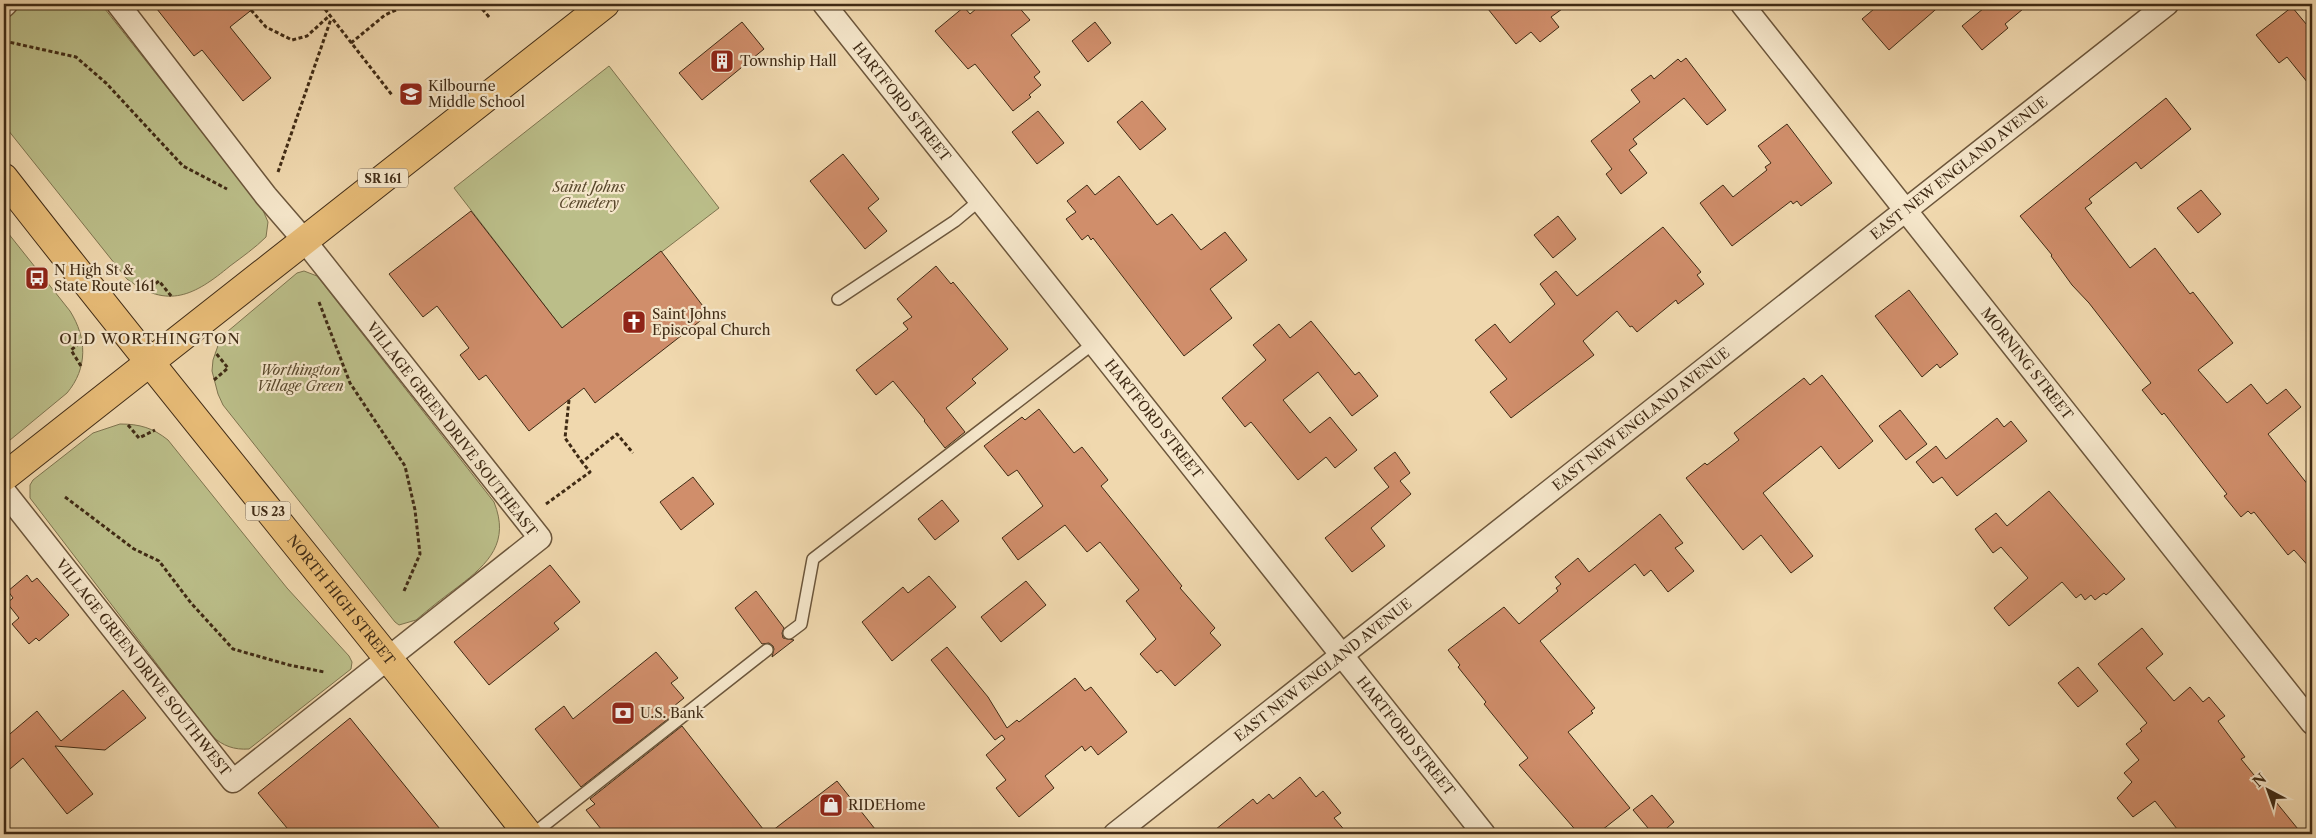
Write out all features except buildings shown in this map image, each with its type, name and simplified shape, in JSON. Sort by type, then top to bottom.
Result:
[{"type":"main road","name":"SR 161","points":[[4,477],[605,4]]},
{"type":"main road","name":"NORTH HIGH STREET","points":[[4,178],[148,362],[338,598],[389,658],[528,834]]},
{"type":"street","points":[[118,4],[266,196],[304,240]]},
{"type":"street","name":"HARTFORD STREET","points":[[824,4],[1484,834]]},
{"type":"street","name":"MORNING STREET","points":[[1742,4],[2312,723]]},
{"type":"street","name":"EAST NEW ENGLAND AVENUE","points":[[1115,834],[2167,4]]},
{"type":"street","name":"VILLAGE GREEN DRIVE SOUTHEAST","points":[[304,240],[540,538],[389,658]]},
{"type":"street","name":"VILLAGE GREEN DRIVE SOUTHWEST","points":[[4,491],[233,781],[389,658]]},
{"type":"lane","points":[[838,298],[954,221],[980,200]]},
{"type":"lane","points":[[789,633],[801,624],[813,559],[1094,343]]},
{"type":"lane","points":[[533,834],[767,650]]},
{"type":"path","points":[[321,4],[392,95]]},
{"type":"path","points":[[351,44],[385,15],[409,4]]},
{"type":"path","points":[[478,4],[490,18]]},
{"type":"path","points":[[251,10],[266,27],[292,40],[307,36],[330,17]]},
{"type":"path","points":[[275,182],[330,17]]},
{"type":"path","points":[[4,41],[76,57],[106,83],[183,166],[236,193]]},
{"type":"path","points":[[145,291],[159,280],[172,296]]},
{"type":"path","points":[[317,297],[350,383],[405,466],[415,510],[420,554],[404,591]]},
{"type":"path","points":[[81,342],[70,350],[81,366]]},
{"type":"path","points":[[214,380],[228,368],[216,352]]},
{"type":"path","points":[[540,508],[590,472],[565,438],[569,400]]},
{"type":"path","points":[[128,425],[139,438],[155,430]]},
{"type":"path","points":[[582,462],[617,434],[633,453]]},
{"type":"path","points":[[65,497],[134,548],[160,562],[191,603],[233,649],[289,665],[324,672]]},
{"type":"green space","points":[[18,4],[101,4],[262,208],[268,222],[266,237],[205,285],[181,295],[155,294],[142,289],[127,279],[4,125],[4,15]]},
{"type":"green space","name":"Saint Johns Cemetery","points":[[609,66],[719,208],[562,328],[454,188]]},
{"type":"green space","points":[[4,228],[70,311],[80,332],[83,353],[79,373],[67,393],[4,445]]},
{"type":"green space","name":"Worthington Village Green","points":[[304,271],[317,276],[494,502],[500,529],[494,550],[479,569],[416,620],[399,625],[395,622],[223,405],[218,394],[212,371],[213,360],[221,337],[297,273]]},
{"type":"green space","points":[[120,424],[146,428],[157,432],[168,440],[287,588],[349,656],[352,662],[351,669],[249,749],[229,747],[212,736],[30,498],[30,485],[33,480],[93,433]]},
{"type":"place","name":"Township Hall","points":[[722,61]]},
{"type":"place","name":"Kilbourne Middle School","points":[[411,94]]},
{"type":"place","name":"N High St & State Route 161","points":[[37,278]]},
{"type":"place","name":"Saint Johns Episcopal Church","points":[[634,322]]},
{"type":"place","name":"U.S. Bank","points":[[623,713]]},
{"type":"place","name":"RIDEHome","points":[[831,805]]},
{"type":"district","name":"OLD WORTHINGTON","points":[[150,338]]}]
